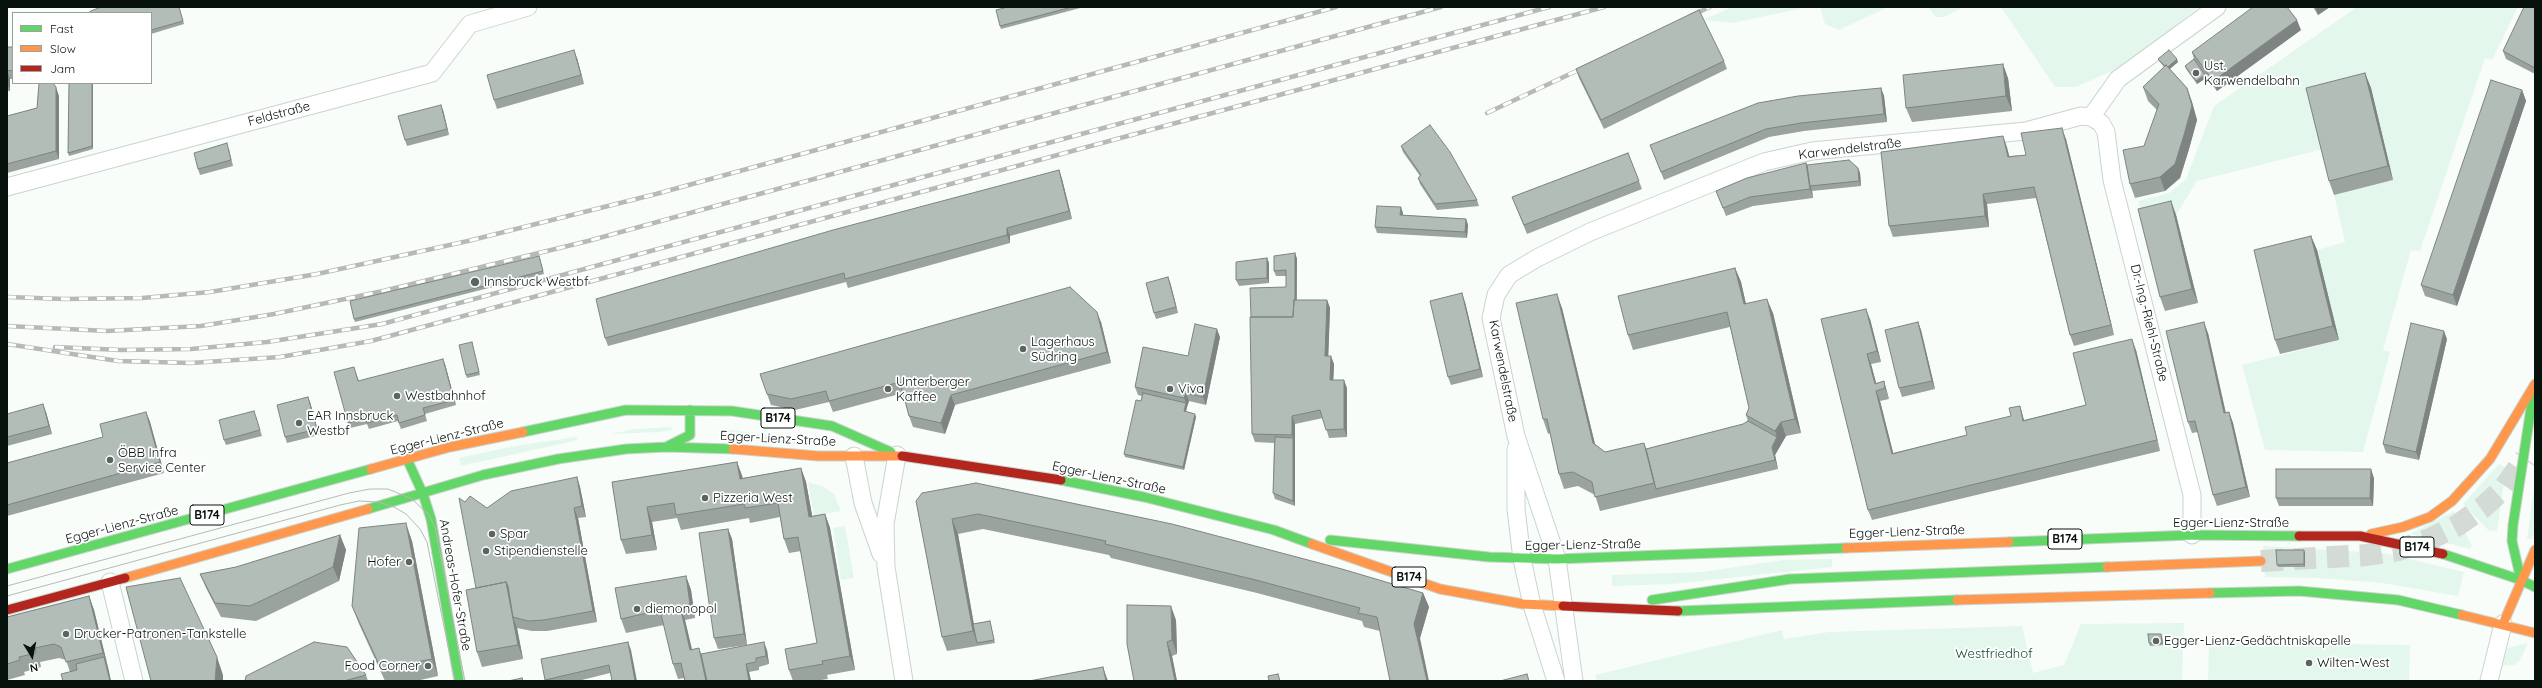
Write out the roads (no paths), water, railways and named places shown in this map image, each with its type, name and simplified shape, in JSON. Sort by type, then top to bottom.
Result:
[{"type":"main road","points":[[2360,536],[2403,527],[2423,519],[2452,501],[2490,459],[2535,384]]},
{"type":"main road","points":[[2521,580],[2512,541],[2513,524],[2535,384]]},
{"type":"main road","name":"Egger-Lienz-Straße","points":[[7,569],[450,447],[626,410],[732,411],[832,426],[897,455]]},
{"type":"main road","points":[[666,447],[690,435],[690,410]]},
{"type":"main road","name":"Egger-Lienz-Straße","points":[[7,610],[262,541],[483,475],[558,459],[626,449],[666,447],[743,449],[818,456],[897,455],[1090,486],[1144,497],[1289,534],[1440,589],[1532,605],[1618,606],[1685,611],[2094,595],[2299,591],[2398,600],[2503,624]]},
{"type":"main road","name":"Andreas-Hofer-Straße","points":[[407,459],[423,494],[431,519],[459,681]]},
{"type":"main road","name":"Egger-Lienz-Straße","points":[[1289,534],[1412,550],[1522,559],[1557,559],[2192,535],[2360,536],[2449,554],[2521,580]]},
{"type":"main road","points":[[2503,624],[2535,550]]},
{"type":"main road","name":"Egger-Lienz-Straße","points":[[1618,606],[1790,579],[2261,561]]},
{"type":"main road","name":"B174","points":[[2521,580],[2535,587]]},
{"type":"main road","name":"B174","points":[[2503,624],[2535,633]]},
{"type":"street","name":"Feldstraße","points":[[7,187],[432,73],[470,24],[528,7]]},
{"type":"street","points":[[2091,117],[2118,79],[2217,7]]},
{"type":"street","name":"Karwendelstraße","points":[[1574,681],[1557,559],[1516,436],[1491,318],[1496,295],[1509,276],[1537,258],[1590,232],[1764,162],[1812,152],[2026,131],[2071,118],[2082,116],[2091,117]]},
{"type":"street","name":"Dr.-Ing.-Riehl-Straße","points":[[2091,117],[2101,123],[2106,132],[2112,180],[2192,495],[2192,535]]},
{"type":"street","name":"Karwendelstraße","points":[[1516,436],[1516,510],[1522,559],[1532,605],[1556,681]]},
{"type":"street","points":[[897,455],[885,524],[886,567],[904,681]]},
{"type":"street","points":[[854,456],[864,503],[886,567]]},
{"type":"street","points":[[110,582],[134,681]]},
{"type":"street","points":[[2489,681],[2503,624]]},
{"type":"tunnel","points":[[2261,561],[2367,555],[2399,550],[2430,539],[2458,525],[2482,508],[2504,488],[2525,458]]},
{"type":"tram line","points":[[7,586],[349,493],[370,489],[388,489],[412,499],[429,515],[435,527],[465,681]]},
{"type":"tram line","points":[[7,596],[340,505],[359,501],[378,502],[394,507],[406,514],[420,529],[427,542],[455,681]]},
{"type":"railway","points":[[7,297],[65,299],[142,298],[210,292],[317,274],[468,241],[656,194],[1336,7]]},
{"type":"railway","points":[[7,326],[107,331],[201,326],[274,314],[383,291],[588,241],[1441,7]]},
{"type":"railway","points":[[55,347],[121,350],[191,349],[267,342],[382,324],[1549,7]]},
{"type":"railway","points":[[7,344],[118,361],[191,363],[280,357],[371,341],[1604,7]]},
{"type":"railway","points":[[1690,16],[1710,7]]},
{"type":"railway","points":[[1487,113],[1587,66]]},
{"type":"place","name":"Ust. Karwendelbahn","points":[[2196,73]]},
{"type":"place","name":"Innsbruck Westbf","points":[[475,282]]},
{"type":"place","name":"Lagerhaus Südring","points":[[1023,349]]},
{"type":"place","name":"Unterberger Kaffee","points":[[888,389]]},
{"type":"place","name":"Viva","points":[[1170,389]]},
{"type":"place","name":"Westbahnhof","points":[[397,396]]},
{"type":"place","name":"EAR Innsbruck Westbf","points":[[299,423]]},
{"type":"place","name":"ÖBB Infra Service Center","points":[[110,460]]},
{"type":"place","name":"Pizzeria West","points":[[705,498]]},
{"type":"place","name":"Spar","points":[[492,534]]},
{"type":"place","name":"Stipendienstelle","points":[[486,551]]},
{"type":"place","name":"Hofer","points":[[409,562]]},
{"type":"place","name":"diemonopol","points":[[637,609]]},
{"type":"place","name":"Drucker-Patronen-Tankstelle","points":[[66,634]]},
{"type":"place","name":"Egger-Lienz-Gedächtniskapelle","points":[[2156,641]]},
{"type":"place","name":"Wilten-West","points":[[2309,663]]},
{"type":"place","name":"Food Corner","points":[[428,666]]},
{"type":"park label","name":"Westfriedhof","points":[[1994,654]]}]
